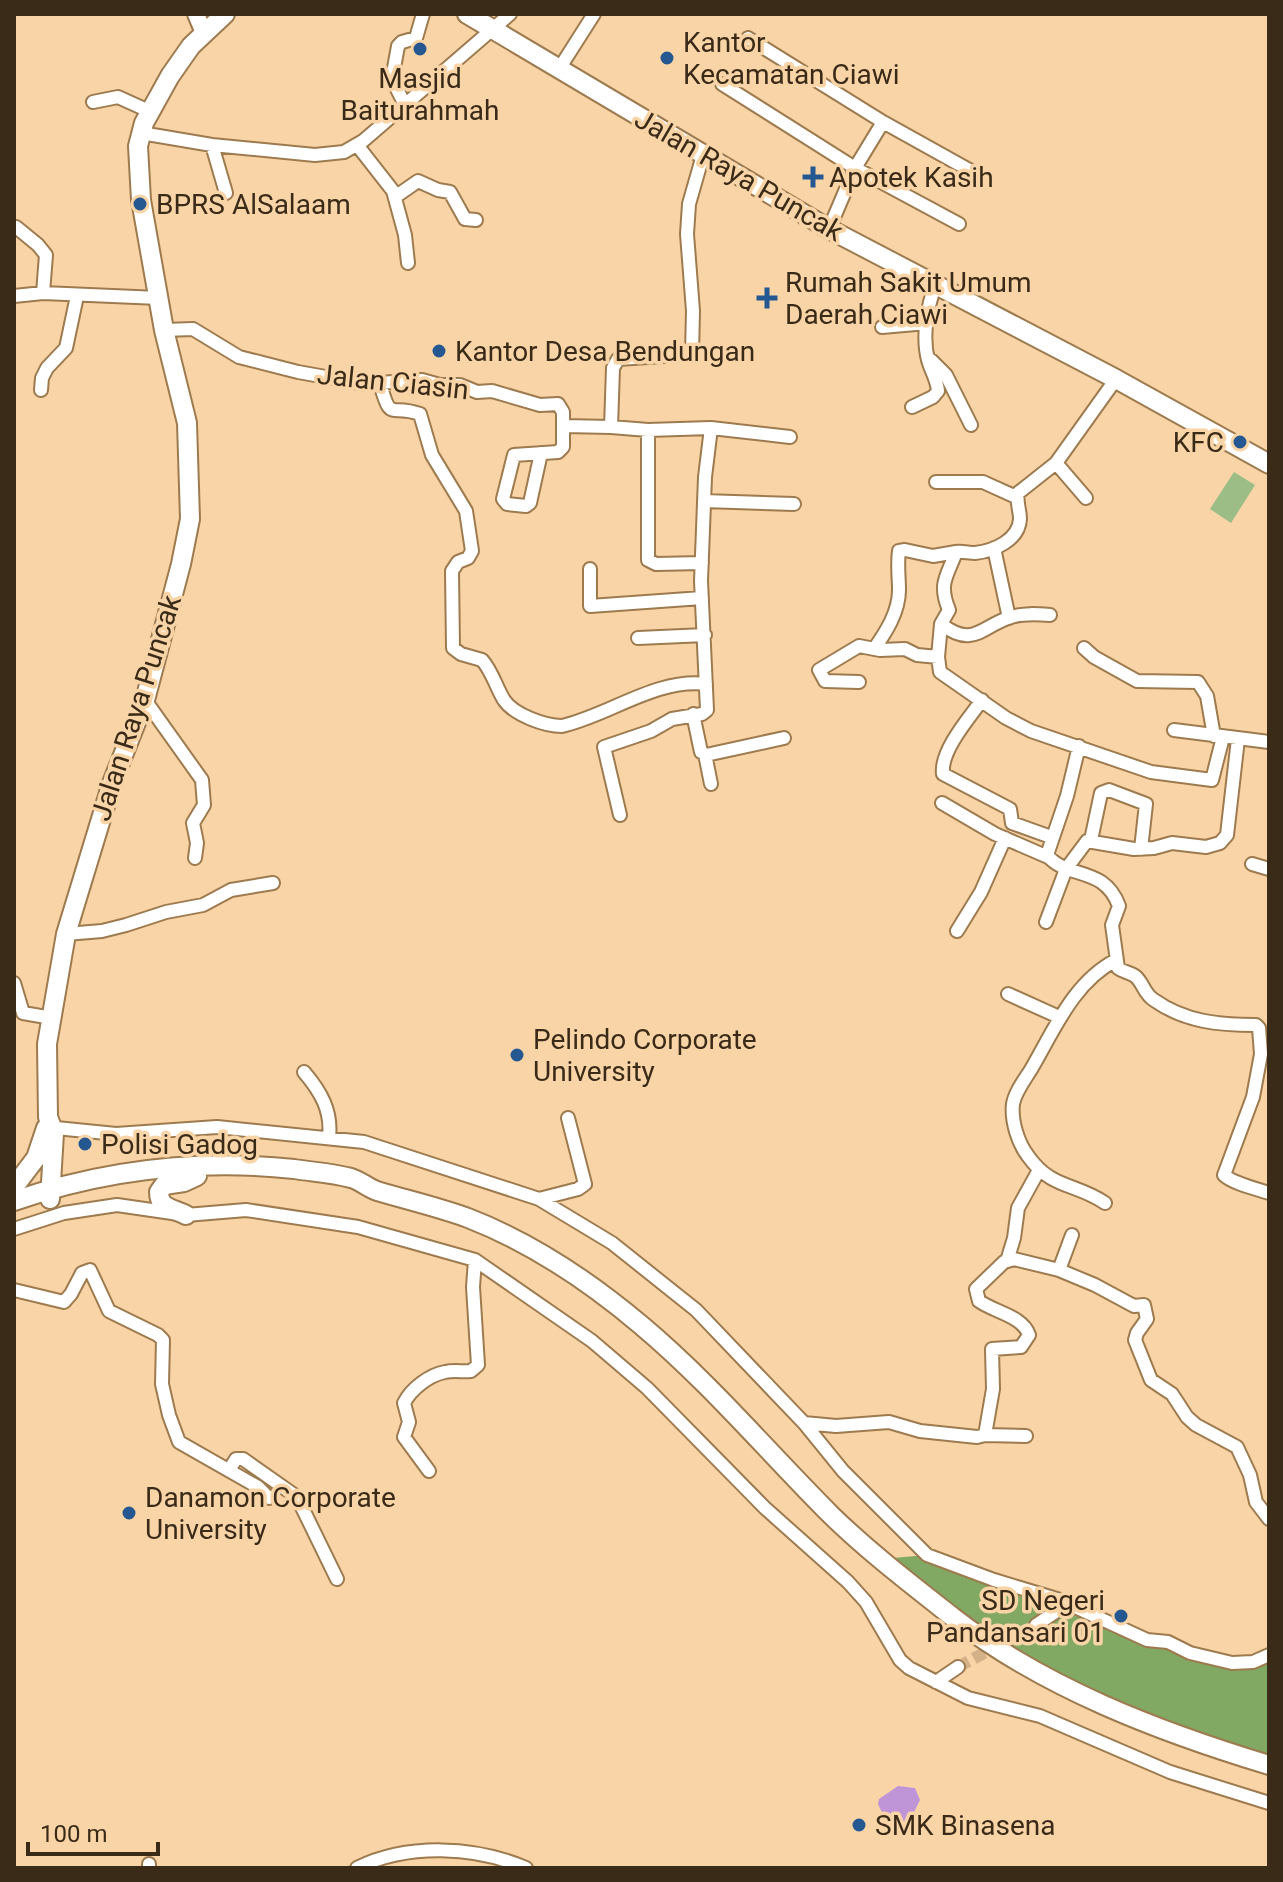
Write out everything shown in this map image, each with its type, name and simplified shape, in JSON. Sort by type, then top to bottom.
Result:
[{"type":"highway","name":"Jalan Raya Puncak","points":[[50,1196],[47,1044],[66,934],[112,783],[145,700],[190,519],[187,423],[164,330],[150,251],[139,178],[141,133],[149,111],[170,76],[204,33],[225,14]]},
{"type":"highway","name":"Jalan Raya Puncak","points":[[467,14],[829,229],[1116,379],[1269,464]]},
{"type":"highway","points":[[14,1187],[36,1158],[49,1124]]},
{"type":"highway","points":[[50,1165],[65,1177],[82,1182]]},
{"type":"highway","points":[[14,1214],[82,1182],[157,1168],[250,1165],[338,1175],[360,1181],[372,1189],[472,1219],[537,1252],[593,1287],[645,1329],[742,1422],[833,1517],[881,1559],[983,1638],[1109,1707],[1269,1765]]},
{"type":"highway","points":[[14,1201],[197,1176],[276,1177],[354,1190],[372,1189]]},
{"type":"highway","points":[[186,1215],[164,1206],[160,1202],[159,1192],[164,1185],[197,1176]]},
{"type":"main road","points":[[196,14],[204,33]]},
{"type":"street","points":[[405,105],[392,79],[398,46],[416,38],[423,14]]},
{"type":"street","points":[[141,133],[212,145],[326,156],[344,152],[357,145],[510,14]]},
{"type":"street","points":[[559,69],[594,14]]},
{"type":"street","points":[[748,38],[883,122],[980,176]]},
{"type":"street","points":[[722,84],[855,168],[959,224]]},
{"type":"street","points":[[93,102],[120,98],[149,111]]},
{"type":"street","points":[[829,229],[855,168],[883,122]]},
{"type":"street","points":[[212,145],[226,193]]},
{"type":"street","points":[[357,145],[395,197],[407,241],[408,263]]},
{"type":"street","points":[[611,427],[613,368],[618,359],[692,354],[693,311],[687,234],[689,204],[703,155]]},
{"type":"street","points":[[395,197],[416,181],[422,181],[436,190],[450,192],[465,219],[476,220]]},
{"type":"street","points":[[16,227],[46,255],[43,293]]},
{"type":"street","points":[[912,407],[933,397],[938,391],[927,357],[928,303],[936,284]]},
{"type":"street","points":[[14,296],[43,293],[159,298]]},
{"type":"street","points":[[41,390],[47,368],[66,348],[77,296]]},
{"type":"street","points":[[882,327],[927,323]]},
{"type":"street","name":"Jalan Ciasin","points":[[164,330],[193,329],[233,355],[245,359],[360,383],[422,380],[440,385],[460,385],[477,392],[492,391],[540,405],[558,404],[562,408],[564,426]]},
{"type":"street","points":[[927,357],[946,375],[971,425]]},
{"type":"street","points":[[1016,497],[1056,463],[1116,379]]},
{"type":"street","points":[[380,383],[390,411],[420,414],[432,455],[466,511],[472,551],[452,571],[453,648],[461,654],[482,660],[507,704],[529,717],[562,726],[666,687],[691,682],[706,684]]},
{"type":"street","points":[[541,453],[530,503],[526,506],[505,503],[503,499],[512,457],[519,453],[561,450],[564,426],[648,430],[711,428],[790,437]]},
{"type":"street","points":[[620,815],[604,747],[651,731],[664,722],[706,712],[702,563],[711,428]]},
{"type":"street","points":[[648,430],[648,560],[656,564],[702,563]]},
{"type":"street","points":[[1056,463],[1086,498]]},
{"type":"street","points":[[936,482],[983,482],[1016,497]]},
{"type":"street","points":[[874,649],[888,630],[900,595],[899,551],[933,556],[976,553],[994,548],[1012,538],[1018,530],[1020,515],[1016,497]]},
{"type":"street","points":[[704,501],[794,504]]},
{"type":"street","points":[[994,548],[1009,618]]},
{"type":"street","points":[[956,552],[943,583],[942,594],[949,610],[941,624],[940,672],[1006,718],[1031,731],[1151,772],[1212,780],[1219,737],[1207,696],[1198,682],[1137,681],[1084,648]]},
{"type":"street","points":[[590,569],[590,606],[702,598]]},
{"type":"street","points":[[941,624],[954,634],[969,636],[986,631],[1009,618],[1050,615]]},
{"type":"street","points":[[638,638],[705,635]]},
{"type":"street","points":[[859,682],[825,681],[819,670],[856,647],[903,649],[917,655],[938,657]]},
{"type":"street","points":[[145,700],[202,780],[204,805],[193,823],[197,843],[195,858]]},
{"type":"street","points":[[982,700],[952,743],[942,768],[943,774],[1010,810],[1011,822],[1051,837]]},
{"type":"street","points":[[693,714],[711,784]]},
{"type":"street","points":[[1174,730],[1269,742]]},
{"type":"street","points":[[706,755],[784,738]]},
{"type":"street","points":[[1091,840],[1141,849],[1172,843],[1206,847],[1220,843],[1227,835],[1238,739]]},
{"type":"street","points":[[1048,857],[1046,850],[1067,796],[1079,746]]},
{"type":"street","points":[[1218,781],[1232,783]]},
{"type":"street","points":[[1046,922],[1066,869],[1091,840],[1101,793],[1109,790],[1146,804],[1141,849]]},
{"type":"street","points":[[942,803],[1066,869],[1078,870],[1096,879],[1119,906],[1112,925],[1119,970],[1137,978],[1148,996],[1176,1013],[1213,1025],[1256,1025],[1259,1028],[1261,1054],[1253,1097],[1224,1175],[1228,1180],[1253,1185],[1269,1193]]},
{"type":"street","points":[[957,931],[981,892],[1005,838]]},
{"type":"street","points":[[1252,864],[1269,869]]},
{"type":"street","points":[[66,934],[102,931],[166,912],[203,905],[237,889],[273,883]]},
{"type":"street","points":[[1105,1203],[1086,1191],[1061,1185],[1039,1170],[1017,1137],[1013,1104],[1059,1017],[1095,973],[1116,960]]},
{"type":"street","points":[[14,983],[23,1013],[52,1018]]},
{"type":"street","points":[[1008,994],[1059,1017]]},
{"type":"street","points":[[304,1072],[324,1100],[329,1119],[329,1137]]},
{"type":"street","points":[[539,1199],[578,1189],[585,1184],[568,1118]]},
{"type":"street","points":[[49,1124],[116,1134],[217,1127],[364,1142],[539,1199],[612,1243],[696,1310],[804,1423],[843,1471],[927,1555],[1060,1600],[1147,1640],[1168,1642],[1190,1653],[1232,1663],[1253,1662],[1269,1655]]},
{"type":"street","points":[[985,1435],[993,1389],[992,1349],[1021,1347],[1029,1335],[1027,1328],[1016,1320],[987,1307],[976,1296],[976,1289],[1007,1261],[1018,1208],[1039,1170]]},
{"type":"street","points":[[14,1229],[64,1213],[117,1205],[186,1215],[238,1209],[358,1227],[475,1260],[559,1317],[622,1365],[765,1508],[848,1582],[866,1602],[900,1660],[919,1674],[968,1698],[1045,1718],[1170,1772],[1269,1803]]},
{"type":"street","points":[[1059,1270],[1072,1235]]},
{"type":"street","points":[[1007,1261],[1018,1259],[1059,1270],[1134,1306],[1144,1305],[1147,1319],[1135,1340],[1151,1380],[1175,1397],[1196,1425],[1237,1447],[1250,1475],[1256,1502],[1269,1519]]},
{"type":"street","points":[[429,1471],[404,1437],[409,1422],[404,1403],[415,1389],[436,1375],[448,1371],[471,1371],[478,1365],[473,1287],[475,1260]]},
{"type":"street","points":[[14,1290],[64,1302],[82,1273],[90,1270],[109,1311],[163,1340],[162,1384],[179,1442],[258,1487],[269,1498]]},
{"type":"street","points":[[804,1423],[836,1426],[889,1422],[920,1431],[977,1437],[1026,1436]]},
{"type":"street","points":[[229,1470],[236,1459],[243,1459],[297,1497],[337,1579]]},
{"type":"street","points":[[1036,1625],[1054,1613],[1060,1600]]},
{"type":"street","points":[[936,1682],[958,1667]]},
{"type":"street","points":[[357,1868],[373,1860],[396,1855],[465,1851],[492,1855],[526,1868]]},
{"type":"green space","points":[[1234,472],[1255,485],[1231,523],[1210,509]]},
{"type":"green space","points":[[927,1555],[1060,1600],[1147,1641],[1232,1663],[1269,1655],[1269,1764],[1052,1678],[881,1559]]},
{"type":"shaded area","points":[[898,1786],[915,1788],[920,1800],[911,1818],[900,1825],[885,1819],[878,1804],[879,1799]]},
{"type":"tunnel","points":[[958,1667],[1036,1625]]},
{"type":"place","name":"Masjid Baiturahmah","points":[[420,49]]},
{"type":"place","name":"Kantor Kecamatan Ciawi","points":[[667,58]]},
{"type":"place","name":"Apotek Kasih","points":[[813,177]]},
{"type":"place","name":"BPRS AlSalaam","points":[[140,204]]},
{"type":"place","name":"Rumah Sakit Umum Daerah Ciawi","points":[[767,298]]},
{"type":"place","name":"Kantor Desa Bendungan","points":[[439,351]]},
{"type":"place","name":"KFC","points":[[1240,442]]},
{"type":"place","name":"Pelindo Corporate University","points":[[517,1055]]},
{"type":"place","name":"Polisi Gadog","points":[[85,1144]]},
{"type":"place","name":"Danamon Corporate University","points":[[129,1513]]},
{"type":"place","name":"SD Negeri Pandansari 01","points":[[1121,1616]]},
{"type":"place","name":"SMK Binasena","points":[[859,1825]]}]
